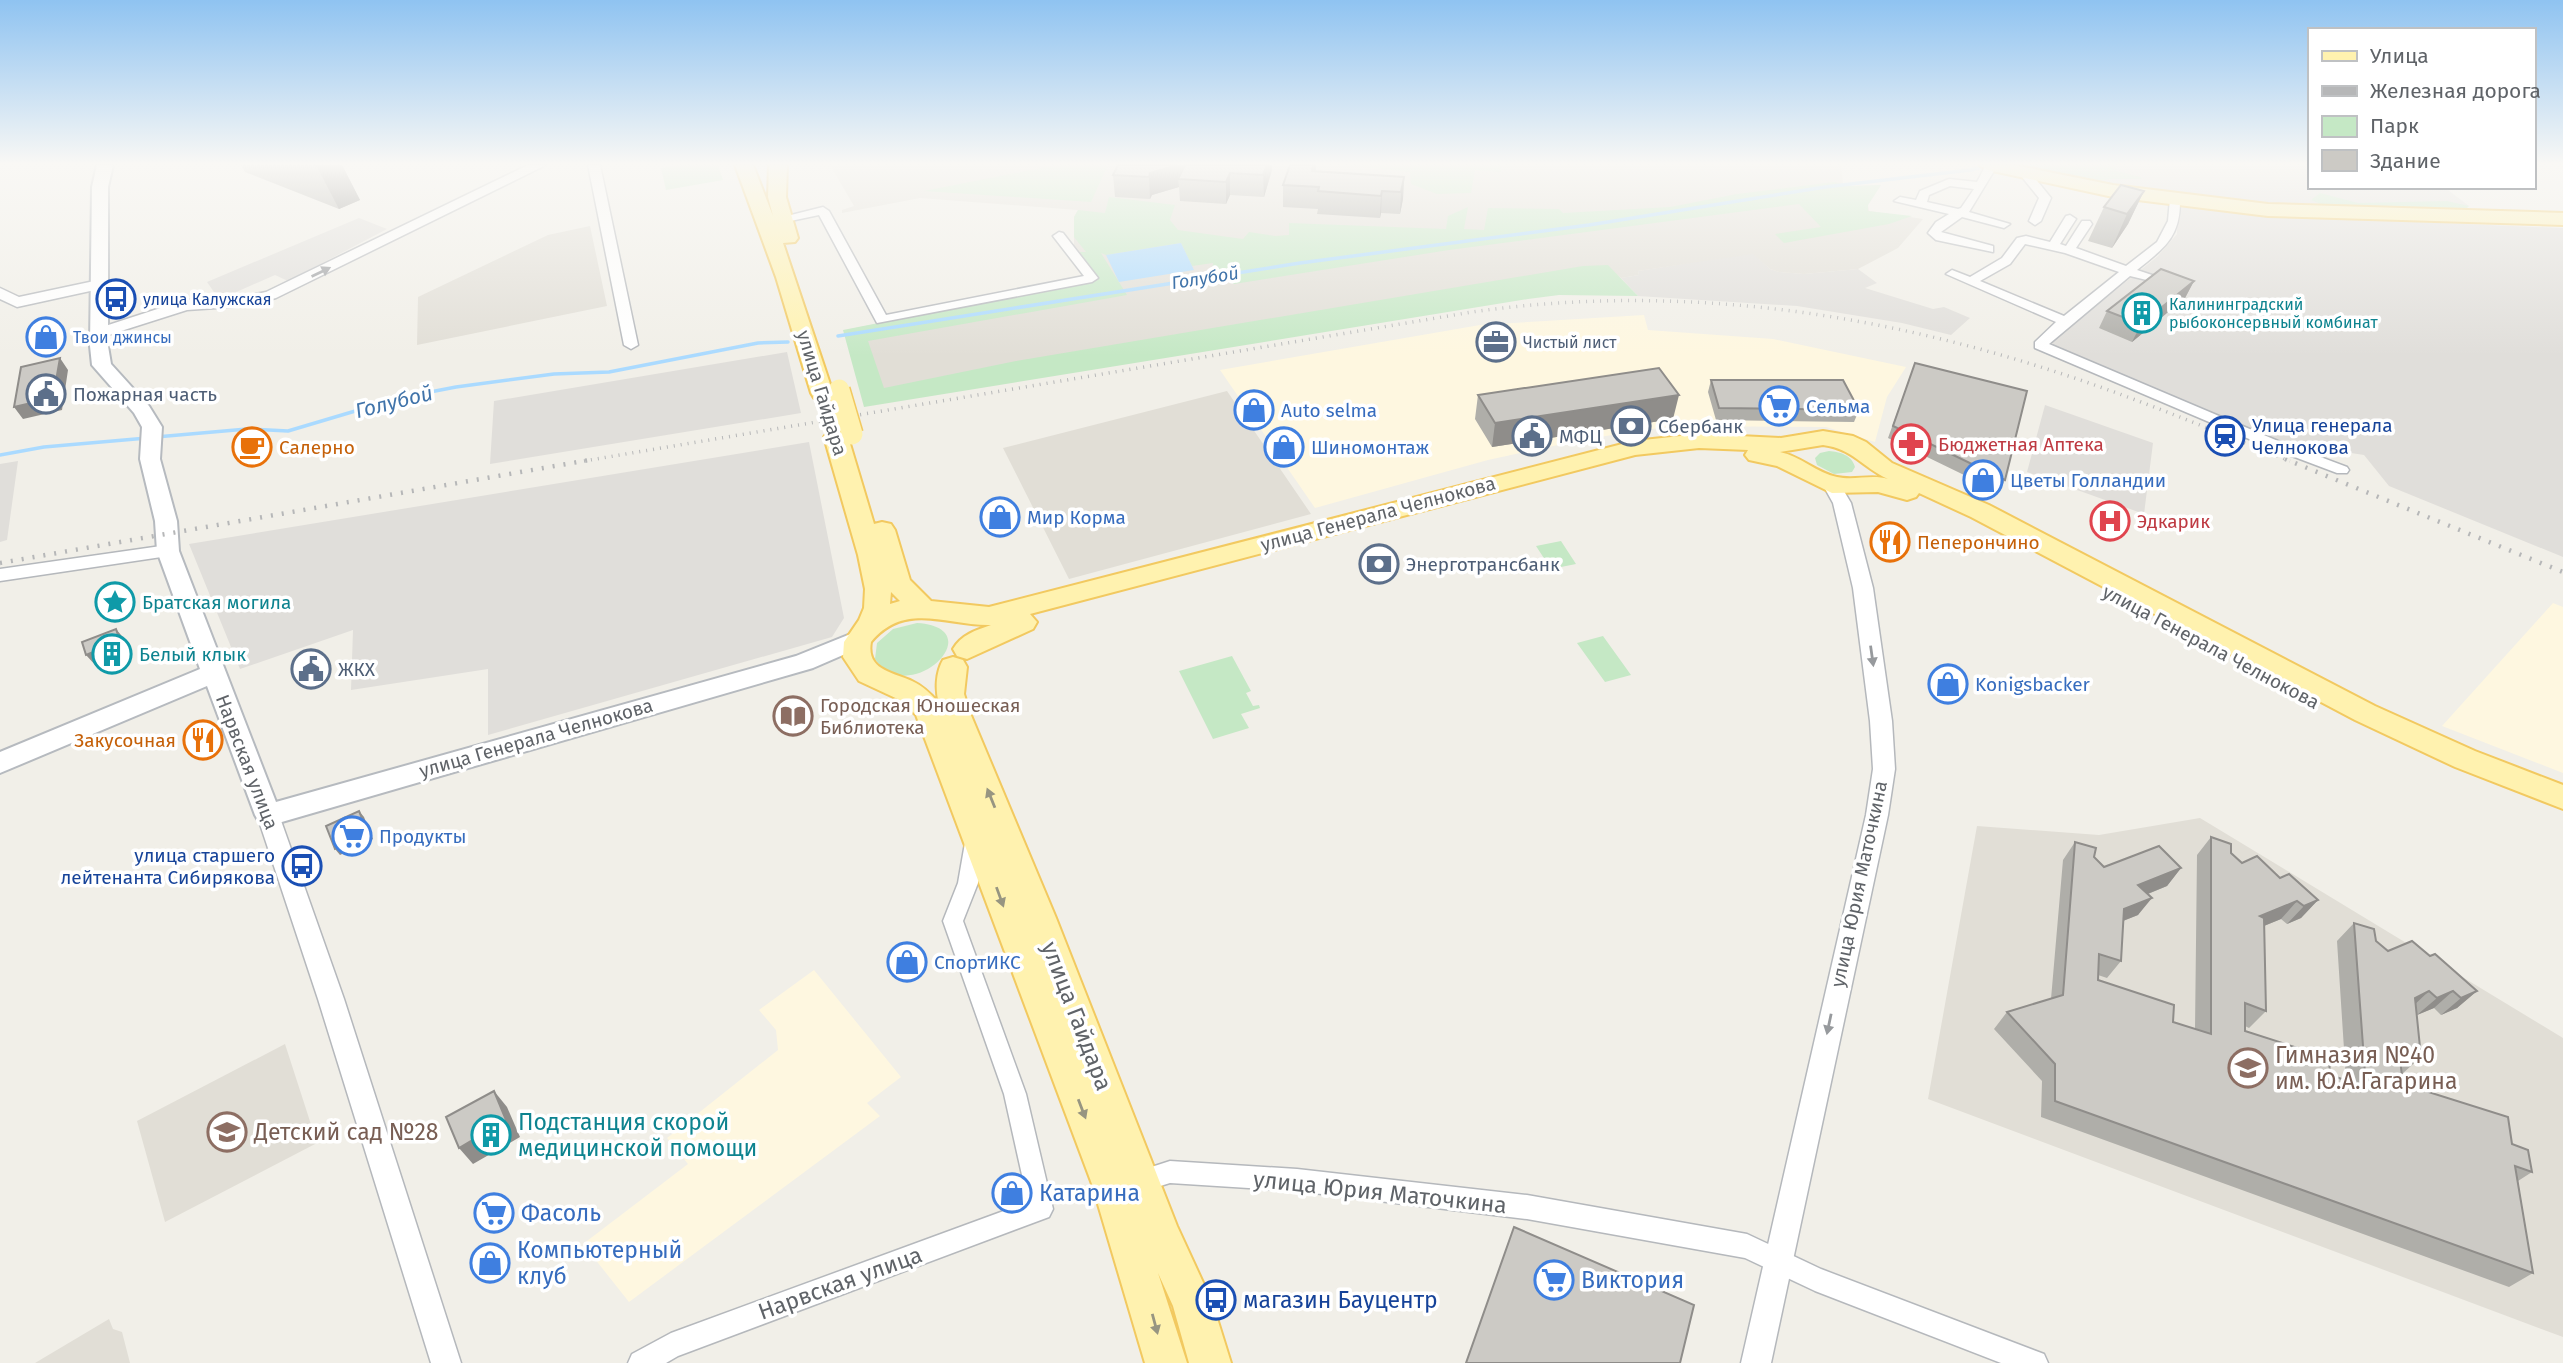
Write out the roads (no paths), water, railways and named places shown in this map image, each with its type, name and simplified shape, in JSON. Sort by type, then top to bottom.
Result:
[{"type":"main road","name":"Нарвская улица","points":[[100,229],[99,333],[102,365],[142,410],[152,427],[150,455],[156,489],[166,521],[167,551],[268,815]]},
{"type":"main road","name":"улица Гайдара","points":[[768,229],[831,391]]},
{"type":"main road","name":"улица Гайдара","points":[[785,229],[804,279],[844,436],[878,589],[877,608],[855,648],[862,668],[914,693],[929,711],[1111,1184],[1166,1363]]},
{"type":"main road","name":"улица Гайдара","points":[[844,436],[898,584],[922,607]]},
{"type":"main road","name":"улица Генерала Челнокова","points":[[960,658],[996,632],[1042,617],[1501,488],[1600,455],[1657,444],[1721,441],[1789,445],[1823,438],[1845,441],[1858,447],[1852,484]]},
{"type":"main road","points":[[1807,442],[1797,449],[1795,460],[1807,473]]},
{"type":"main road","name":"улица Генерала Челнокова","points":[[953,612],[989,616],[1501,488],[1619,464],[1695,453],[1773,457],[1807,473],[1980,511],[2511,792],[2563,809]]},
{"type":"main road","points":[[864,631],[890,614],[922,607],[953,612]]},
{"type":"main road","name":"улица Гайдара","points":[[953,612],[965,625],[970,638],[960,658],[950,694],[956,713],[1040,918],[1161,1236],[1192,1302],[1210,1363]]},
{"type":"main road","name":"улица Генерала Челнокова","points":[[268,815],[804,662],[864,631]]},
{"type":"main road","points":[[894,683],[933,678],[960,658]]},
{"type":"main road","name":"улица Генерала Челнокова","points":[[804,662],[862,668]]},
{"type":"main road","points":[[0,763],[213,673]]},
{"type":"main road","name":"улица Генерала Челнокова","points":[[2431,751],[2563,797]]},
{"type":"street","points":[[99,333],[185,305],[259,299],[285,290],[410,229]]},
{"type":"street","points":[[607,229],[631,345]]},
{"type":"street","points":[[833,229],[882,320],[1092,278],[1059,236]]},
{"type":"street","points":[[1936,229],[1934,233],[1940,237],[1989,249]]},
{"type":"street","points":[[2053,246],[2064,229]]},
{"type":"street","points":[[2069,250],[2083,229]]},
{"type":"street","points":[[2170,229],[2162,244],[2065,321],[2040,345],[2273,444],[2342,470]]},
{"type":"street","points":[[1970,282],[2006,261],[2021,241],[2069,250],[2151,279]]},
{"type":"street","points":[[1952,274],[2065,321]]},
{"type":"street","points":[[0,293],[17,302],[99,285]]},
{"type":"street","name":"улица Юрия Маточкина","points":[[1756,1363],[1877,815],[1884,769],[1881,720],[1852,484]]},
{"type":"street","points":[[0,575],[167,551]]},
{"type":"street","name":"Нарвская улица","points":[[268,815],[331,999],[446,1363]]},
{"type":"street","name":"Нарвская улица","points":[[641,1363],[671,1346],[1041,1209],[1015,1094],[953,921],[968,883],[976,832]]},
{"type":"street","name":"улица Юрия Маточкина","points":[[1142,1181],[1170,1172],[1297,1180],[1527,1207],[1747,1246],[1815,1279],[2035,1363]]},
{"type":"water","points":[[1181,243],[1194,270],[1119,282],[1106,255]]},
{"type":"waterway","name":"Голубой","points":[[838,336],[1300,263],[1562,229]]},
{"type":"waterway","name":"Голубой","points":[[156,437],[247,429],[288,431],[399,398],[456,387],[554,374],[609,372],[758,343],[788,342]]},
{"type":"waterway","name":"Голубой","points":[[0,455],[44,447],[147,438]]},
{"type":"railway","points":[[584,461],[1472,312],[1545,304],[1618,301],[1690,302],[1762,308],[1834,317],[1906,331],[1977,348],[2078,379],[2287,460]]},
{"type":"railway","points":[[0,563],[595,459]]},
{"type":"railway","points":[[2287,460],[2563,572]]},
{"type":"place","name":"улица Калужская","points":[[116,299]]},
{"type":"place","name":"Калининградский рыбоконсервный комбинат","points":[[2142,313]]},
{"type":"place","name":"Твои джинсы","points":[[46,337]]},
{"type":"place","name":"Чистый лист","points":[[1496,342]]},
{"type":"place","name":"Пожарная часть","points":[[46,394]]},
{"type":"place","name":"Сельма","points":[[1779,406]]},
{"type":"place","name":"Auto selma","points":[[1254,410]]},
{"type":"place","name":"Сбербанк","points":[[1631,426]]},
{"type":"place","name":"МФЦ","points":[[1532,436]]},
{"type":"place","name":"Улица генерала Челнокова","points":[[2225,436]]},
{"type":"place","name":"Бюджетная Аптека","points":[[1911,444]]},
{"type":"place","name":"Салерно","points":[[252,447]]},
{"type":"place","name":"Шиномонтаж","points":[[1284,447]]},
{"type":"place","name":"Цветы Голландии","points":[[1983,480]]},
{"type":"place","name":"Мир Корма","points":[[1000,517]]},
{"type":"place","name":"Эдкарик","points":[[2110,521]]},
{"type":"place","name":"Пеперончино","points":[[1890,542]]},
{"type":"place","name":"Энерготрансбанк","points":[[1379,564]]},
{"type":"place","name":"Братская могила","points":[[115,602]]},
{"type":"place","name":"Белый клык","points":[[112,654]]},
{"type":"place","name":"ЖКХ","points":[[311,669]]},
{"type":"place","name":"Konigsbacker","points":[[1948,684]]},
{"type":"place","name":"Городская Юношеская Библиотека","points":[[793,716]]},
{"type":"place","name":"Закусочная","points":[[203,740]]},
{"type":"place","name":"Продукты","points":[[352,836]]},
{"type":"place","name":"улица старшего лейтенанта Сибирякова","points":[[302,866]]},
{"type":"place","name":"СпортИКС","points":[[907,962]]},
{"type":"place","name":"Гимназия №40 им. Ю.А.Гагарина","points":[[2248,1068]]},
{"type":"place","name":"Детский сад №28","points":[[227,1132]]},
{"type":"place","name":"Подстанция скорой медицинской помощи","points":[[491,1135]]},
{"type":"place","name":"Катарина","points":[[1012,1193]]},
{"type":"place","name":"Фасоль","points":[[494,1213]]},
{"type":"place","name":"Компьютерный клуб","points":[[490,1263]]},
{"type":"place","name":"Виктория","points":[[1554,1280]]},
{"type":"place","name":"магазин Бауцентр","points":[[1216,1300]]}]
